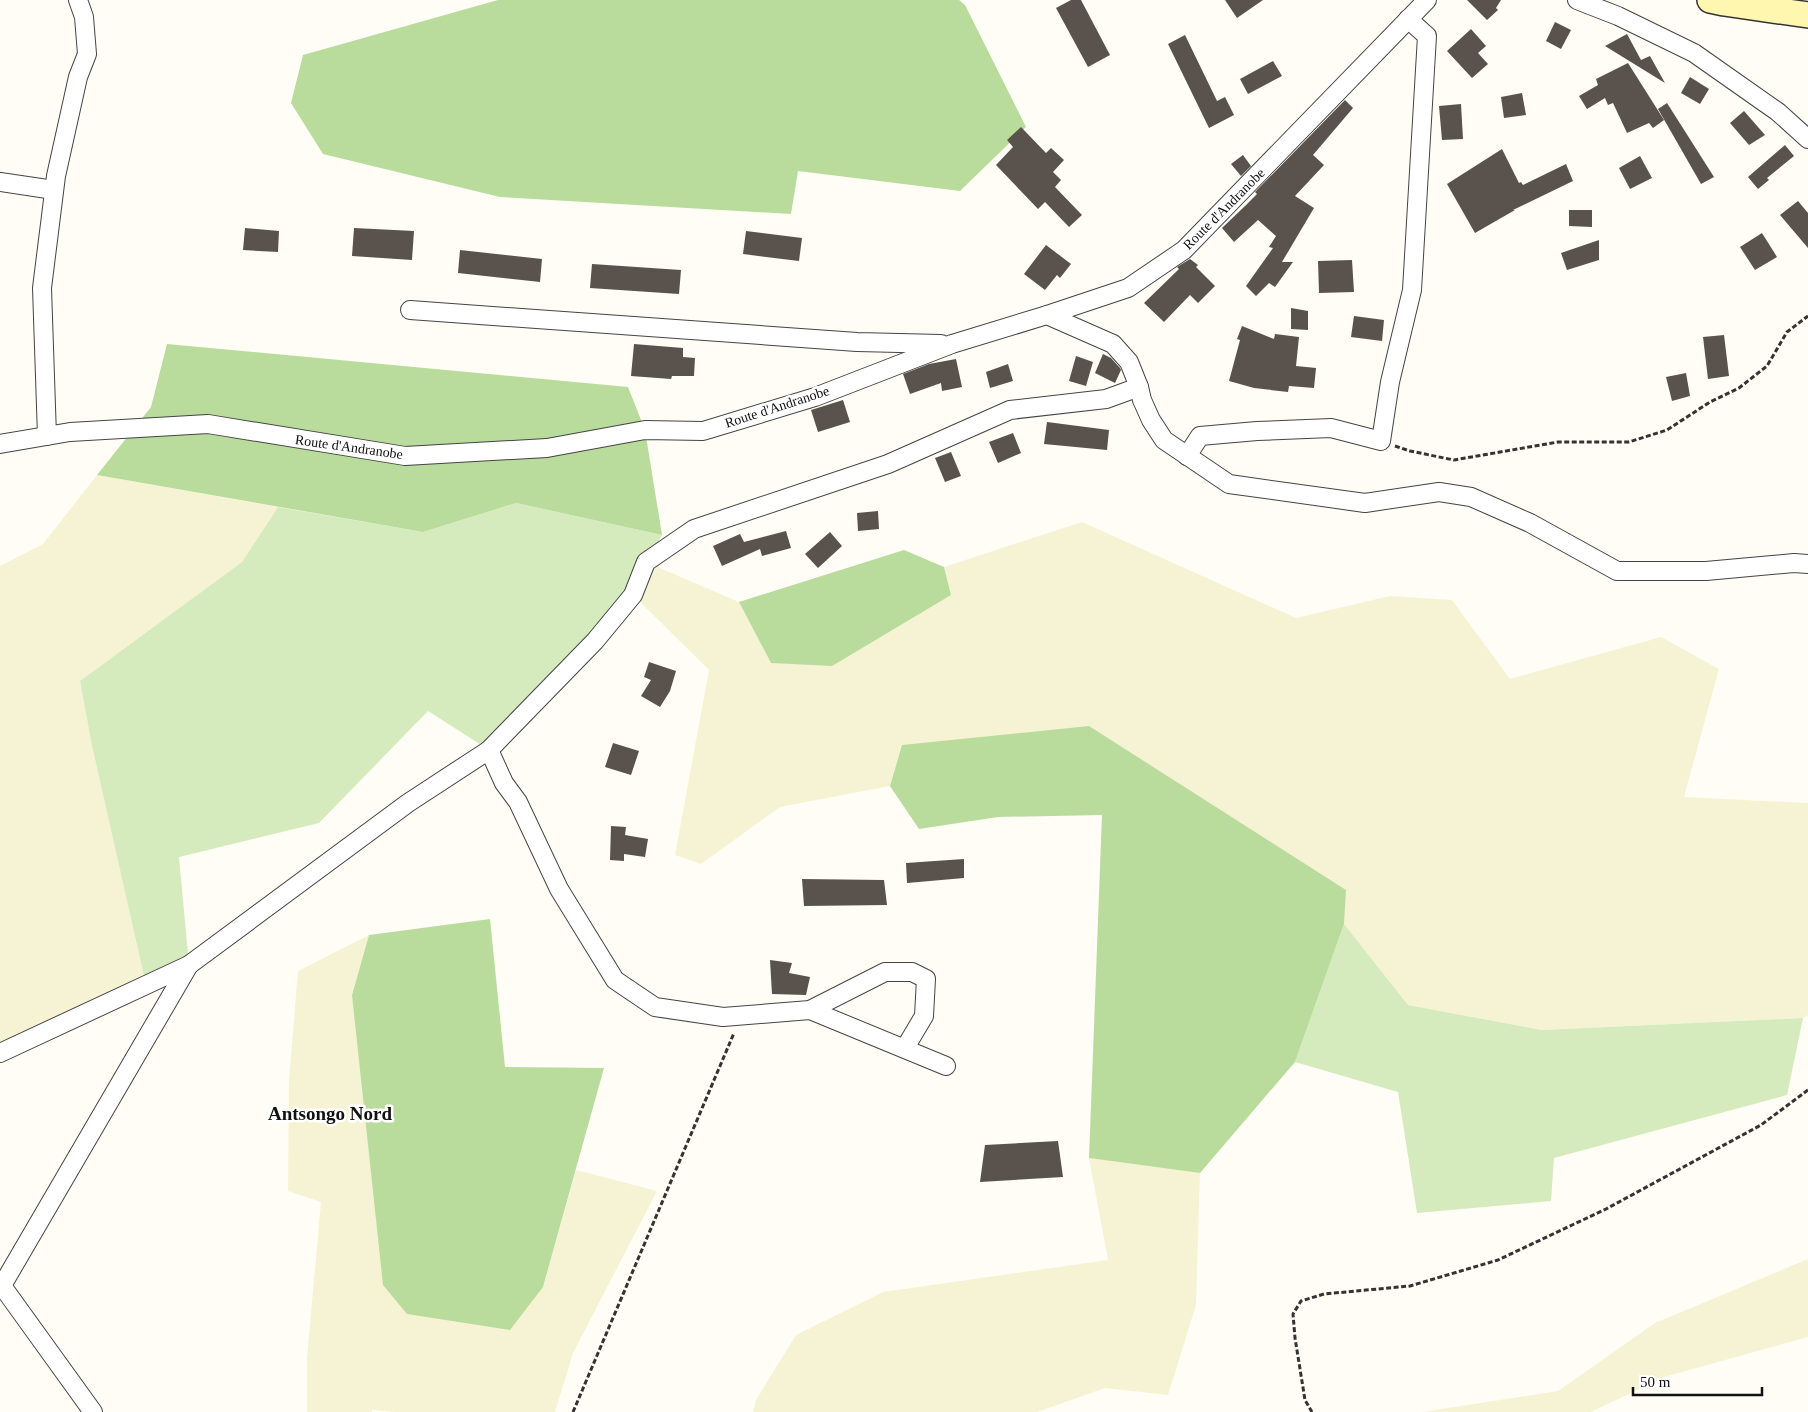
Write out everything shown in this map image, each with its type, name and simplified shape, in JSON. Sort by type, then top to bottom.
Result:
[{"type":"main road","points":[[1710,0],[1808,15]]},
{"type":"street","points":[[47,436],[42,288],[54,190],[78,77],[86,54],[84,17],[78,0]]},
{"type":"street","name":"Route d'Andranobe","points":[[0,444],[70,432],[208,424],[405,456],[547,448],[645,430],[703,431],[815,397],[952,344],[1047,316],[1128,288],[1184,250],[1427,0]]},
{"type":"street","points":[[1577,0],[1618,16],[1694,53],[1778,112],[1808,139]]},
{"type":"street","points":[[1187,456],[1200,436],[1257,431],[1331,428],[1381,441],[1390,382],[1412,290],[1427,36],[1408,19]]},
{"type":"street","points":[[0,182],[54,190]]},
{"type":"street","points":[[410,310],[857,342],[952,344]]},
{"type":"street","points":[[1047,316],[1113,344],[1129,362],[1142,400],[1151,420],[1164,440],[1229,484],[1366,503],[1439,492],[1471,497],[1530,523],[1617,571],[1706,571],[1794,563],[1808,564]]},
{"type":"street","points":[[0,1053],[189,965],[408,803],[489,750],[595,641],[627,603],[633,595],[646,562],[694,529],[888,464],[1010,410],[1106,398],[1139,387]]},
{"type":"street","points":[[489,750],[504,783],[518,802],[559,888],[615,980],[655,1007],[723,1017],[810,1010],[885,972],[912,972],[926,979],[924,1016],[905,1048]]},
{"type":"street","points":[[93,1412],[1,1286],[189,965]]},
{"type":"street","points":[[810,1010],[946,1066]]},
{"type":"path","points":[[1381,441],[1410,451],[1454,460],[1558,442],[1629,442],[1667,430],[1710,402],[1739,388],[1767,366],[1787,332],[1808,316]]},
{"type":"path","points":[[573,1412],[741,1016]]},
{"type":"path","points":[[1312,1412],[1305,1400],[1295,1338],[1294,1314],[1301,1301],[1324,1294],[1410,1286],[1498,1260],[1606,1209],[1761,1126],[1808,1090]]},
{"type":"shaded area","points":[[97,475],[278,507],[242,562],[80,681],[92,746],[146,985],[0,1053],[0,566],[43,544]]},
{"type":"shaded area","points":[[1082,522],[1296,618],[1390,596],[1452,600],[1510,679],[1661,637],[1719,669],[1684,797],[1808,803],[1808,1015],[1803,1018],[1542,1030],[1408,1005],[1344,924],[1345,890],[902,745],[890,786],[780,807],[701,864],[675,855],[709,670],[633,595],[646,562],[739,602],[771,663],[951,595],[944,567]]},
{"type":"shaded area","points":[[369,935],[352,995],[543,1287],[576,1170],[657,1191],[573,1353],[555,1412],[396,1412],[372,1410],[372,1412],[307,1412],[307,1357],[321,1202],[288,1191],[289,1080],[298,971]]},
{"type":"shaded area","points":[[1089,1158],[1200,1173],[1196,1305],[1168,1395],[1105,1388],[1037,1412],[753,1412],[756,1400],[796,1335],[883,1292],[1108,1260]]},
{"type":"shaded area","points":[[1808,1259],[1808,1337],[1664,1377],[1591,1412],[1422,1412],[1558,1391],[1655,1323]]},
{"type":"green space","points":[[498,0],[959,0],[965,5],[1026,127],[960,191],[798,171],[791,214],[500,197],[323,154],[291,103],[303,55]]},
{"type":"green space","points":[[167,344],[628,387],[645,430],[662,535],[516,503],[423,532],[97,475],[151,407]]},
{"type":"green space","points":[[516,503],[662,535],[646,562],[633,595],[489,750],[428,711],[319,823],[179,857],[189,965],[146,985],[92,746],[80,681],[242,562],[278,507],[423,532]]},
{"type":"green space","points":[[904,550],[944,567],[951,595],[832,666],[771,663],[739,602]]},
{"type":"green space","points":[[1089,726],[1346,890],[1344,924],[1295,1062],[1200,1173],[1089,1158],[1102,815],[998,817],[919,829],[890,786],[902,745]]},
{"type":"green space","points":[[490,919],[505,1067],[604,1068],[543,1287],[510,1330],[407,1314],[383,1285],[352,995],[369,935]]},
{"type":"green space","points":[[1344,924],[1408,1005],[1542,1030],[1803,1018],[1787,1095],[1554,1158],[1551,1201],[1417,1213],[1398,1092],[1295,1062]]},
{"type":"building","points":[[1071,0],[1081,0],[1110,55],[1088,67],[1056,8]]},
{"type":"building","points":[[1225,0],[1263,0],[1237,18]]},
{"type":"building","points":[[1467,0],[1501,0],[1496,8],[1498,10],[1487,20]]},
{"type":"building","points":[[1555,22],[1571,30],[1561,49],[1546,41]]},
{"type":"building","points":[[1471,29],[1486,46],[1478,53],[1488,64],[1472,78],[1447,51]]},
{"type":"building","points":[[1627,34],[1641,60],[1650,56],[1665,83],[1605,46]]},
{"type":"building","points":[[1185,35],[1217,101],[1225,97],[1234,115],[1209,128],[1168,44]]},
{"type":"building","points":[[1273,61],[1282,76],[1248,94],[1240,79]]},
{"type":"building","points":[[1628,63],[1664,120],[1653,128],[1649,123],[1627,133],[1613,103],[1608,105],[1605,98],[1587,109],[1579,96],[1598,85],[1596,79]]},
{"type":"building","points":[[1690,77],[1709,89],[1700,104],[1681,93]]},
{"type":"building","points":[[1522,93],[1526,115],[1504,118],[1501,97]]},
{"type":"building","points":[[1345,100],[1353,108],[1313,155],[1324,165],[1295,196],[1314,208],[1282,262],[1293,262],[1275,287],[1269,283],[1256,296],[1246,286],[1273,248],[1269,247],[1276,236],[1258,220],[1234,242],[1222,228],[1257,194],[1255,192]]},
{"type":"building","points":[[1667,103],[1714,177],[1701,184],[1658,109]]},
{"type":"building","points":[[1461,104],[1463,139],[1442,140],[1439,106]]},
{"type":"building","points":[[1744,111],[1765,135],[1749,145],[1730,123]]},
{"type":"building","points":[[1021,127],[1046,153],[1051,148],[1064,160],[1053,172],[1061,180],[1055,187],[1082,215],[1069,227],[1045,202],[1038,209],[996,165],[1013,147],[1007,140]]},
{"type":"building","points":[[1785,145],[1794,156],[1767,178],[1769,180],[1758,189],[1748,177]]},
{"type":"building","points":[[1502,149],[1519,183],[1521,182],[1523,185],[1566,164],[1573,181],[1513,210],[1515,210],[1475,233],[1447,184]]},
{"type":"building","points":[[1243,155],[1251,166],[1241,176],[1231,164]]},
{"type":"building","points":[[1640,156],[1652,178],[1630,189],[1619,168]]},
{"type":"building","points":[[1798,201],[1808,213],[1808,248],[1780,215]]},
{"type":"building","points":[[1569,210],[1592,210],[1592,227],[1569,226]]},
{"type":"building","points":[[245,228],[279,231],[278,252],[243,250]]},
{"type":"building","points":[[354,228],[414,231],[412,260],[352,256]]},
{"type":"building","points":[[746,231],[802,238],[799,261],[743,254]]},
{"type":"building","points":[[1762,233],[1777,257],[1755,270],[1740,247]]},
{"type":"building","points":[[1599,240],[1599,260],[1567,270],[1561,253]]},
{"type":"building","points":[[1046,245],[1071,264],[1060,278],[1057,275],[1045,290],[1024,274]]},
{"type":"building","points":[[460,250],[542,259],[540,282],[458,273]]},
{"type":"building","points":[[1190,259],[1198,265],[1196,267],[1215,286],[1198,303],[1190,295],[1164,322],[1144,303],[1179,269],[1177,267]]},
{"type":"building","points":[[1352,260],[1354,292],[1319,293],[1318,261]]},
{"type":"building","points":[[592,264],[681,270],[679,294],[590,288]]},
{"type":"building","points":[[1291,308],[1308,311],[1308,330],[1291,329]]},
{"type":"building","points":[[1354,316],[1384,320],[1382,341],[1351,337]]},
{"type":"building","points":[[1242,326],[1274,339],[1275,334],[1299,337],[1296,366],[1316,368],[1314,388],[1289,386],[1288,392],[1254,388],[1229,381],[1240,340],[1237,339]]},
{"type":"building","points":[[1724,335],[1729,376],[1708,379],[1703,337]]},
{"type":"building","points":[[634,344],[683,348],[683,357],[695,358],[694,376],[672,376],[671,379],[631,376]]},
{"type":"building","points":[[1103,354],[1111,358],[1121,370],[1115,383],[1095,373]]},
{"type":"building","points":[[1076,356],[1093,362],[1086,386],[1069,381]]},
{"type":"building","points":[[956,359],[962,387],[942,391],[941,383],[910,394],[903,374],[929,364]]},
{"type":"building","points":[[1008,364],[1013,381],[990,388],[986,372]]},
{"type":"building","points":[[1686,373],[1690,396],[1672,401],[1666,377]]},
{"type":"building","points":[[843,400],[850,422],[818,432],[811,410]]},
{"type":"building","points":[[1047,422],[1109,430],[1107,450],[1044,444]]},
{"type":"building","points":[[1013,433],[1021,453],[998,463],[989,442]]},
{"type":"building","points":[[951,452],[961,476],[945,482],[935,458]]},
{"type":"building","points":[[878,511],[879,529],[858,531],[857,513]]},
{"type":"building","points":[[786,531],[791,548],[762,556],[760,549],[722,566],[713,546],[740,534],[744,542]]},
{"type":"building","points":[[830,532],[842,546],[818,568],[805,554]]},
{"type":"building","points":[[649,662],[676,671],[670,691],[660,707],[641,696],[651,680],[644,677]]},
{"type":"building","points":[[613,743],[639,751],[631,775],[605,767]]},
{"type":"building","points":[[611,826],[626,827],[625,835],[648,839],[645,857],[624,854],[624,861],[610,860]]},
{"type":"building","points":[[964,859],[964,878],[907,883],[906,863]]},
{"type":"building","points":[[802,879],[884,880],[887,905],[804,906]]},
{"type":"building","points":[[770,960],[792,963],[789,973],[810,977],[806,995],[772,994]]},
{"type":"building","points":[[1058,1141],[1063,1177],[980,1182],[985,1145]]},
{"type":"district","name":"Antsongo Nord","points":[[330,1113]]}]
